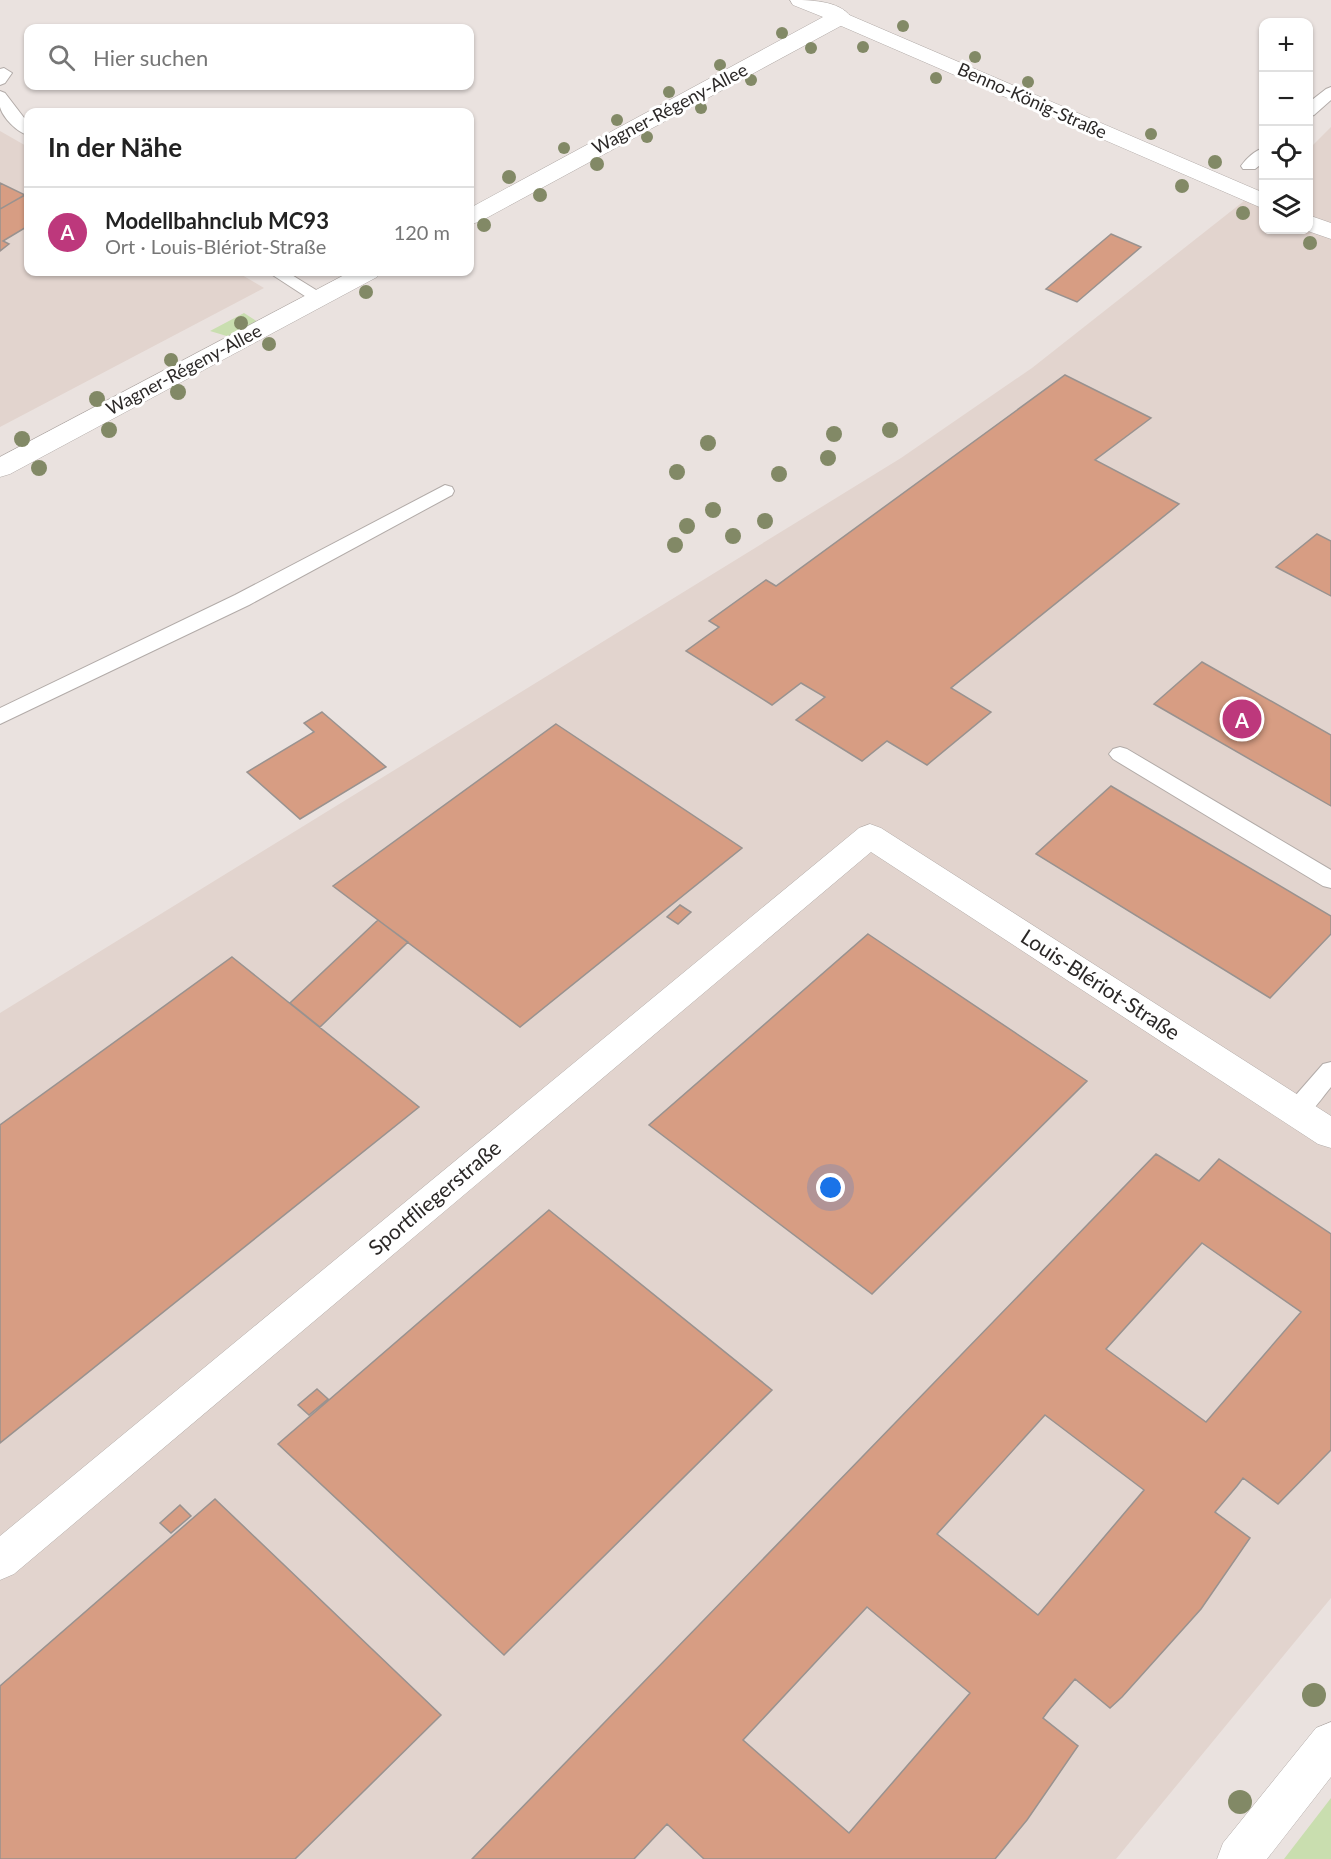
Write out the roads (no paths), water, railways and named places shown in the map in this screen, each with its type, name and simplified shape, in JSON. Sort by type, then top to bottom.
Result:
[{"type":"street","name":"Benno-König-Straße","points":[[801,0],[1259,200]]},
{"type":"street","name":"Wagner-Régeny-Allee","points":[[474,215],[863,4]]},
{"type":"street","points":[[1313,224],[1331,232]]},
{"type":"street","name":"Wagner-Régeny-Allee","points":[[0,468],[360,276]]},
{"type":"street","name":"Louis-Blériot-Straße","points":[[870,836],[1331,1134]]},
{"type":"street","name":"Sportfliegerstraße","points":[[0,1561],[870,836]]},
{"type":"street","points":[[1239,1859],[1331,1743]]},
{"type":"lane","points":[[1313,108],[1331,92]]},
{"type":"lane","points":[[0,96],[24,127]]},
{"type":"lane","points":[[1249,166],[1259,157]]},
{"type":"lane","points":[[283,276],[320,297]]},
{"type":"lane","points":[[0,717],[242,600],[445,491]]},
{"type":"lane","points":[[1120,754],[1331,880]]},
{"type":"lane","points":[[1296,1111],[1331,1071]]},
{"type":"place","name":"Modellbahnclub MC93","points":[[1242,719]]}]
